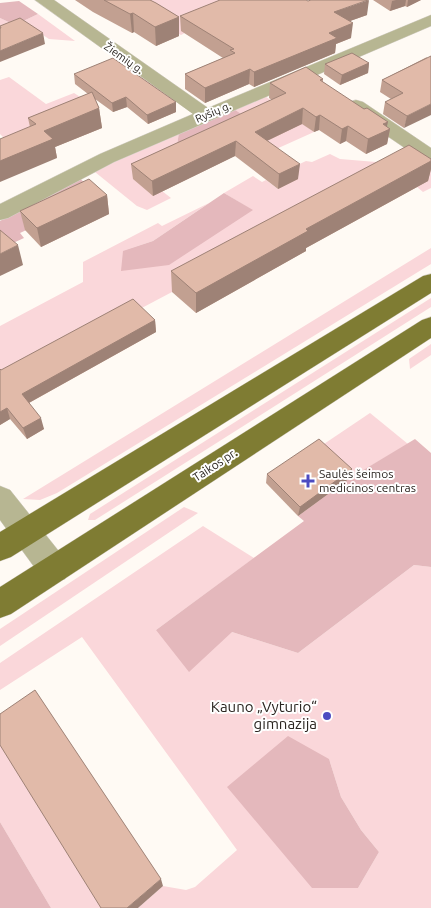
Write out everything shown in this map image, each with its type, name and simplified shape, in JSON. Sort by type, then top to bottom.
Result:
[{"type":"main road","points":[[0,548],[431,282]]},
{"type":"main road","name":"Taikos pr.","points":[[0,604],[431,326]]},
{"type":"street","name":"Žiemių g.","points":[[43,0],[206,115]]},
{"type":"street","name":"Ryšių g.","points":[[0,213],[107,158],[206,115],[322,83],[431,20]]},
{"type":"street","points":[[322,83],[431,156]]},
{"type":"street","points":[[0,498],[54,569]]},
{"type":"shaded area","points":[[114,0],[246,0],[181,35]]},
{"type":"shaded area","points":[[19,1],[38,14],[15,25],[0,18],[0,3]]},
{"type":"shaded area","points":[[38,14],[75,41],[49,39],[40,33],[0,40],[0,18],[15,25]]},
{"type":"shaded area","points":[[9,77],[46,104],[74,93],[90,103],[4,138],[0,134],[0,80]]},
{"type":"shaded area","points":[[265,96],[314,132],[274,150],[262,143],[274,137],[234,109]]},
{"type":"shaded area","points":[[234,109],[254,123],[175,159],[179,132]]},
{"type":"shaded area","points":[[179,132],[175,159],[162,191],[171,198],[147,210],[137,206],[95,172],[96,170]]},
{"type":"shaded area","points":[[330,154],[340,159],[424,166],[431,170],[431,188],[423,192],[417,187],[172,292],[0,383],[0,326],[83,282],[83,262],[158,223],[162,226],[209,203],[153,241],[123,251],[252,210],[224,193],[253,176],[262,182],[266,180],[278,189],[287,170],[306,161],[312,162]]},
{"type":"shaded area","points":[[79,178],[96,192],[92,199],[20,233],[24,238],[0,249],[0,221]]},
{"type":"shaded area","points":[[224,193],[253,210],[169,265],[121,271],[123,251],[153,241]]},
{"type":"shaded area","points":[[431,248],[431,264],[57,493],[40,500],[23,499]]},
{"type":"shaded area","points":[[431,298],[431,307],[95,520],[88,520],[90,514]]},
{"type":"shaded area","points":[[431,344],[431,355],[410,369],[409,359]]},
{"type":"shaded area","points":[[370,413],[408,444],[350,478],[318,448]]},
{"type":"shaded area","points":[[415,439],[431,453],[431,567],[414,565],[298,653],[232,632],[189,672],[156,630],[304,521],[298,516],[350,478]]},
{"type":"shaded area","points":[[184,507],[198,513],[0,646],[0,629]]},
{"type":"shaded area","points":[[203,526],[254,558],[156,630],[232,632],[298,653],[414,565],[431,567],[431,908],[138,908],[163,886],[186,890],[195,887],[237,850],[82,637],[0,690],[0,663]],"holes":[[[329,759],[341,797],[361,830],[379,852],[358,888]]]},
{"type":"shaded area","points":[[288,736],[329,759],[341,797],[361,830],[379,852],[358,888],[312,888],[227,787]]},
{"type":"shaded area","points":[[0,743],[102,908],[51,908],[0,822]]},
{"type":"shaded area","points":[[0,822],[51,908],[0,908]]},
{"type":"building","points":[[104,0],[150,0],[179,17],[155,27],[133,13],[130,14]]},
{"type":"building","points":[[220,0],[368,0],[334,12],[353,23],[329,33],[337,38],[254,72],[250,69],[205,88],[185,74],[235,53],[230,50],[234,49],[180,16]]},
{"type":"building","points":[[20,18],[43,33],[0,51],[0,26]]},
{"type":"building","points":[[352,53],[369,63],[342,75],[325,64]]},
{"type":"building","points":[[431,56],[431,104],[407,116],[385,102],[403,93],[382,80]]},
{"type":"building","points":[[113,58],[176,102],[147,115],[126,97],[112,103],[74,74]]},
{"type":"building","points":[[306,67],[323,79],[320,80],[364,109],[367,108],[388,122],[383,124],[390,129],[368,139],[348,126],[342,129],[320,115],[316,117],[303,108],[255,132],[300,164],[279,174],[236,141],[152,181],[131,164],[286,93],[270,83]]},
{"type":"building","points":[[92,92],[99,108],[44,131],[53,139],[0,161],[0,139],[36,124],[28,118]]},
{"type":"building","points":[[409,145],[431,159],[431,161],[306,229],[308,231],[196,293],[171,271]]},
{"type":"building","points":[[89,179],[107,195],[37,228],[20,211]]},
{"type":"building","points":[[0,230],[18,245],[0,254]]},
{"type":"building","points":[[133,299],[155,320],[22,394],[41,418],[23,428],[7,408],[0,412],[0,369]]},
{"type":"building","name":"Saulės šeimos medicinos centras","points":[[319,439],[352,469],[300,507],[267,474]]},
{"type":"building","points":[[35,690],[161,879],[127,908],[101,908],[0,745],[0,714]]},
{"type":"place","name":"Saulės šeimos medicinos centras","points":[[308,481]]},
{"type":"place","name":"Kauno „Vyturio“ gimnazija","points":[[327,716]]}]
